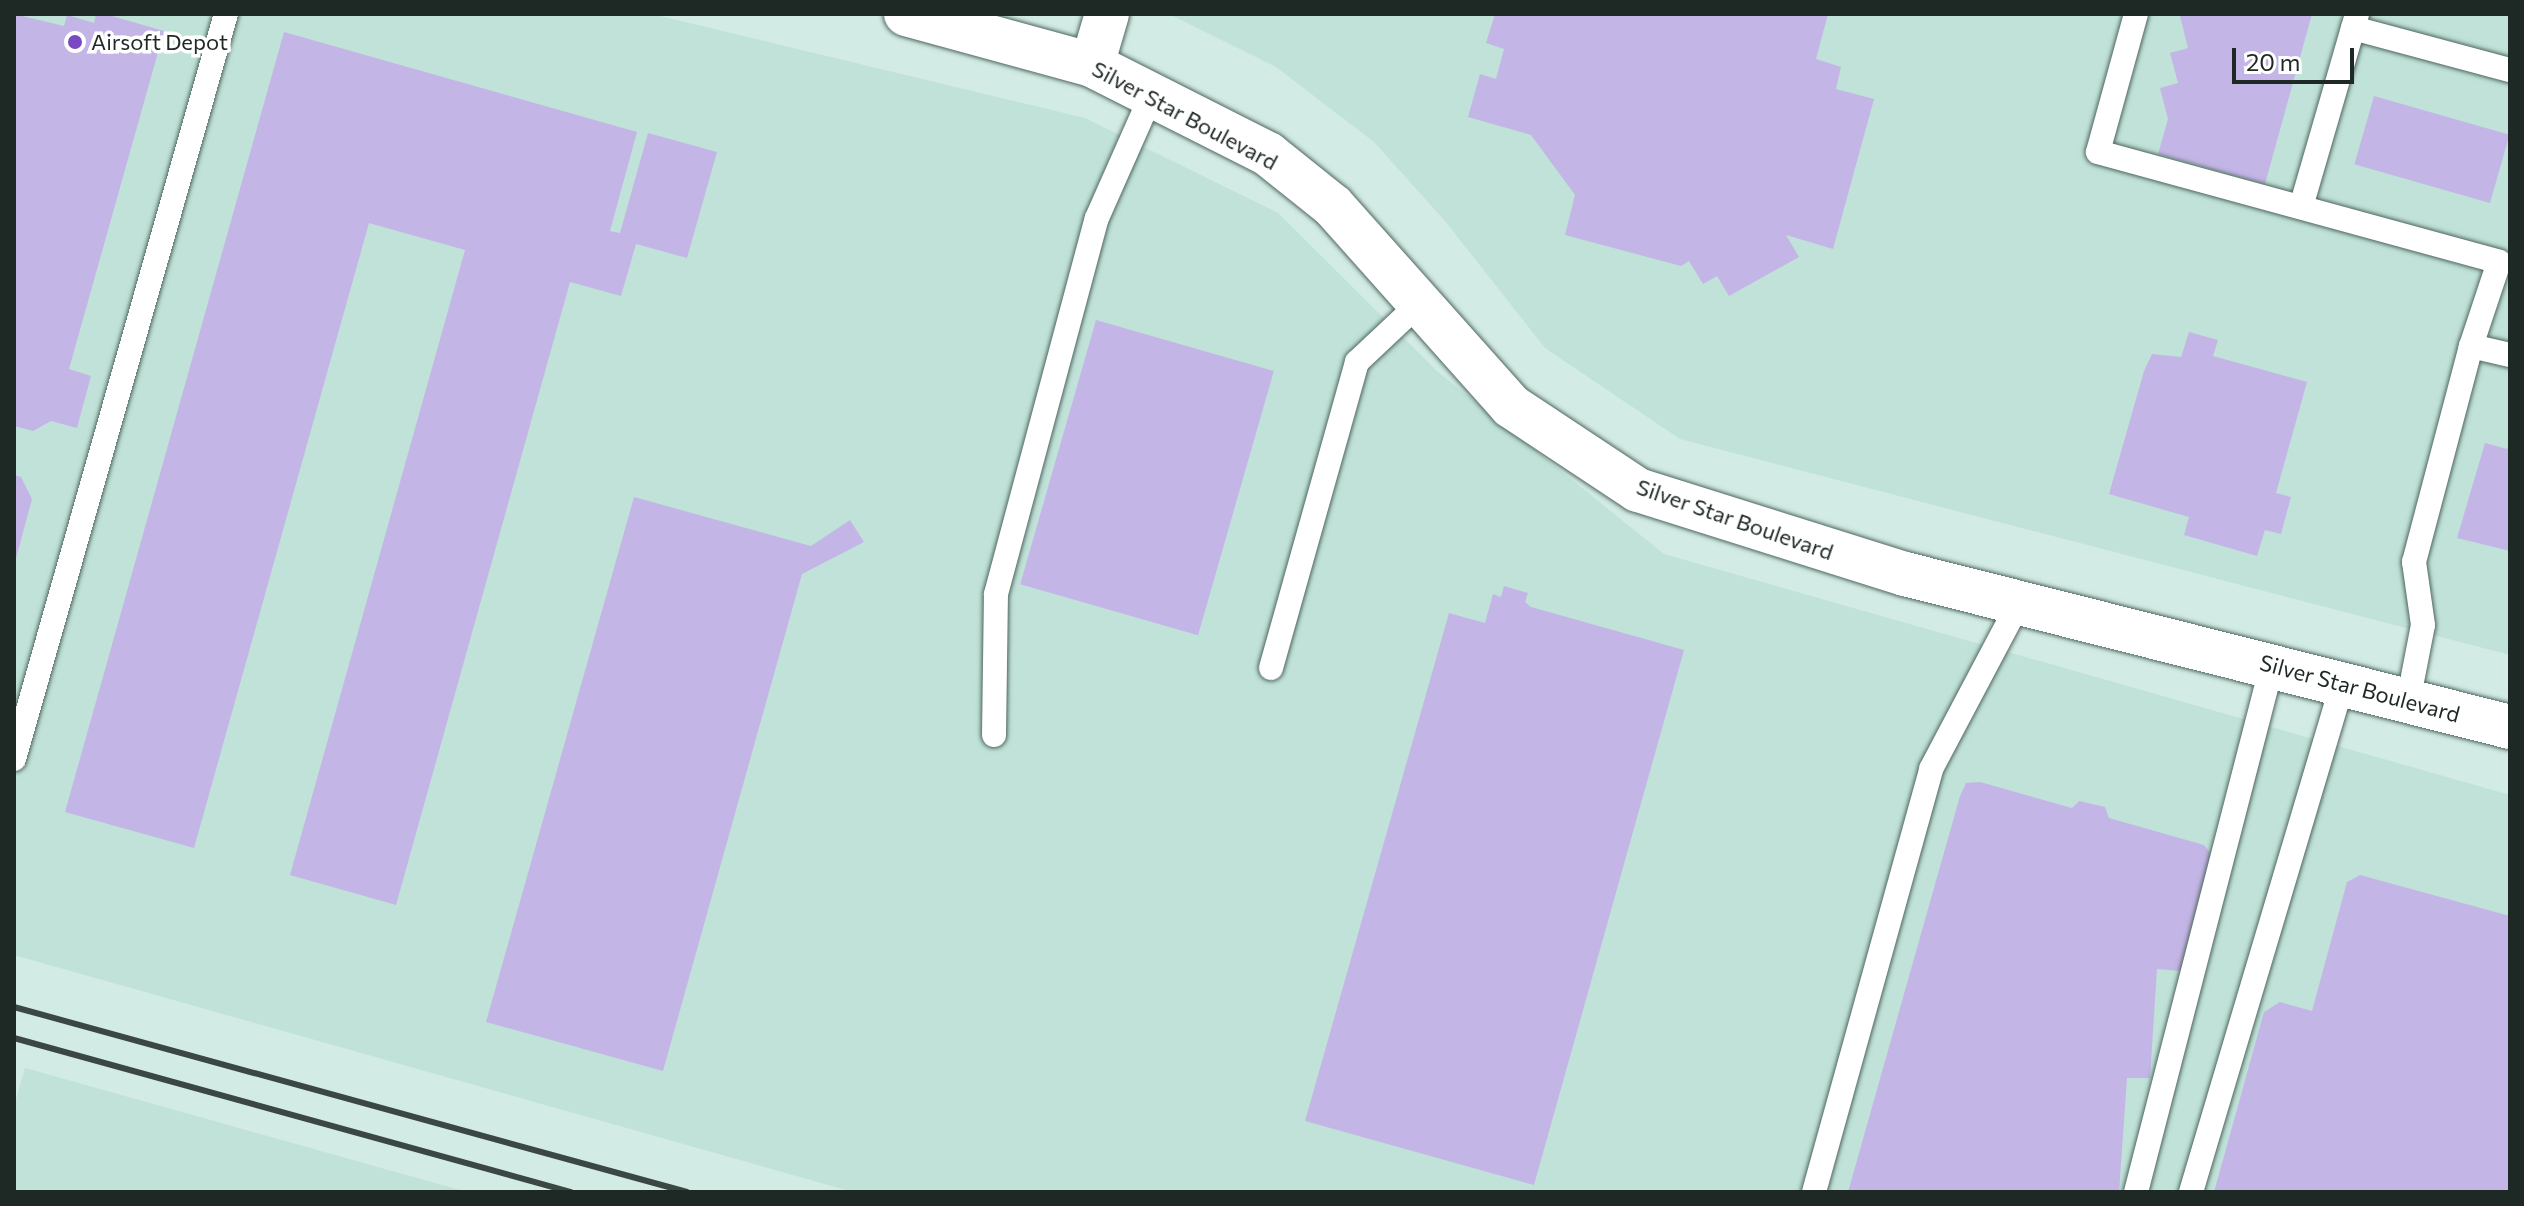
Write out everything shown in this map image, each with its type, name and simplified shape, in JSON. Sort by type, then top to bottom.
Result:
[{"type":"street","name":"Silver Star Boulevard","points":[[906,14],[1092,65],[1268,154],[1333,206],[1511,406],[1638,490],[1828,551],[2510,727]]},
{"type":"street","points":[[1092,65],[1107,14]]},
{"type":"lane","points":[[14,759],[226,14]]},
{"type":"lane","points":[[2136,14],[2098,152],[2499,262],[2471,346],[2414,562],[2423,625],[2408,702]]},
{"type":"lane","points":[[2301,207],[2355,21],[2510,70]]},
{"type":"lane","points":[[994,735],[996,594],[1097,218],[1152,94]]},
{"type":"lane","points":[[1271,668],[1357,362],[1421,302]]},
{"type":"lane","points":[[2471,346],[2510,355]]},
{"type":"lane","points":[[1814,1192],[1931,769],[2020,601]]},
{"type":"lane","points":[[2136,1192],[2272,665]]},
{"type":"lane","points":[[2191,1192],[2342,685]]},
{"type":"shaded area","points":[[14,14],[652,14],[1085,118],[1278,213],[1438,372],[1664,554],[2510,795],[2510,1192],[853,1192],[14,955]]},
{"type":"shaded area","points":[[2510,14],[2510,655],[1680,439],[1545,348],[1445,221],[1374,142],[1276,67],[1173,16]]},
{"type":"shaded area","points":[[25,1068],[467,1192],[14,1192],[14,1106]]},
{"type":"building","points":[[14,14],[64,26],[67,15],[94,23],[96,14],[105,14],[164,31],[69,369],[91,376],[77,428],[51,421],[33,431],[14,426]]},
{"type":"building","points":[[1495,14],[1828,14],[1816,59],[1841,67],[1836,89],[1874,99],[1833,249],[1786,235],[1799,257],[1729,296],[1717,276],[1703,284],[1689,261],[1681,266],[1565,235],[1575,195],[1531,135],[1468,117],[1480,74],[1496,79],[1504,49],[1486,43]]},
{"type":"building","points":[[2312,14],[2265,184],[2158,154],[2168,119],[2160,88],[2178,83],[2170,53],[2188,48],[2180,16]]},
{"type":"building","points":[[284,32],[637,132],[610,231],[620,233],[648,133],[717,152],[687,258],[636,244],[621,296],[570,282],[396,905],[290,875],[465,250],[369,223],[194,848],[65,812]]},
{"type":"building","points":[[2374,96],[2510,135],[2490,203],[2354,164]]},
{"type":"building","points":[[1096,320],[1274,371],[1198,635],[1020,584]]},
{"type":"building","points":[[2189,332],[2218,340],[2213,356],[2307,382],[2276,493],[2291,497],[2281,534],[2265,530],[2257,556],[2184,535],[2189,517],[2109,494],[2144,371],[2152,354],[2181,357]]},
{"type":"building","points":[[2510,441],[2510,551],[2457,538],[2485,443],[2507,449]]},
{"type":"building","points":[[14,475],[21,477],[32,499],[15,562]]},
{"type":"building","points":[[634,497],[811,546],[850,520],[864,542],[802,574],[663,1071],[486,1022]]},
{"type":"building","points":[[1504,586],[1528,593],[1525,602],[1531,607],[1684,650],[1534,1185],[1305,1121],[1449,613],[1485,623],[1493,594],[1501,597]]},
{"type":"building","points":[[1980,782],[2072,808],[2079,801],[2105,807],[2109,818],[2204,845],[2211,854],[2181,971],[2157,969],[2150,1078],[2127,1078],[2119,1192],[1848,1192],[1960,796],[1966,783]]},
{"type":"building","points":[[2360,875],[2510,916],[2510,1192],[2214,1192],[2264,1012],[2280,1002],[2312,1011],[2347,882]]},
{"type":"railway","points":[[14,1007],[687,1192]]},
{"type":"railway","points":[[14,1038],[571,1192]]},
{"type":"place","name":"Airsoft Depot","points":[[75,42]]}]
